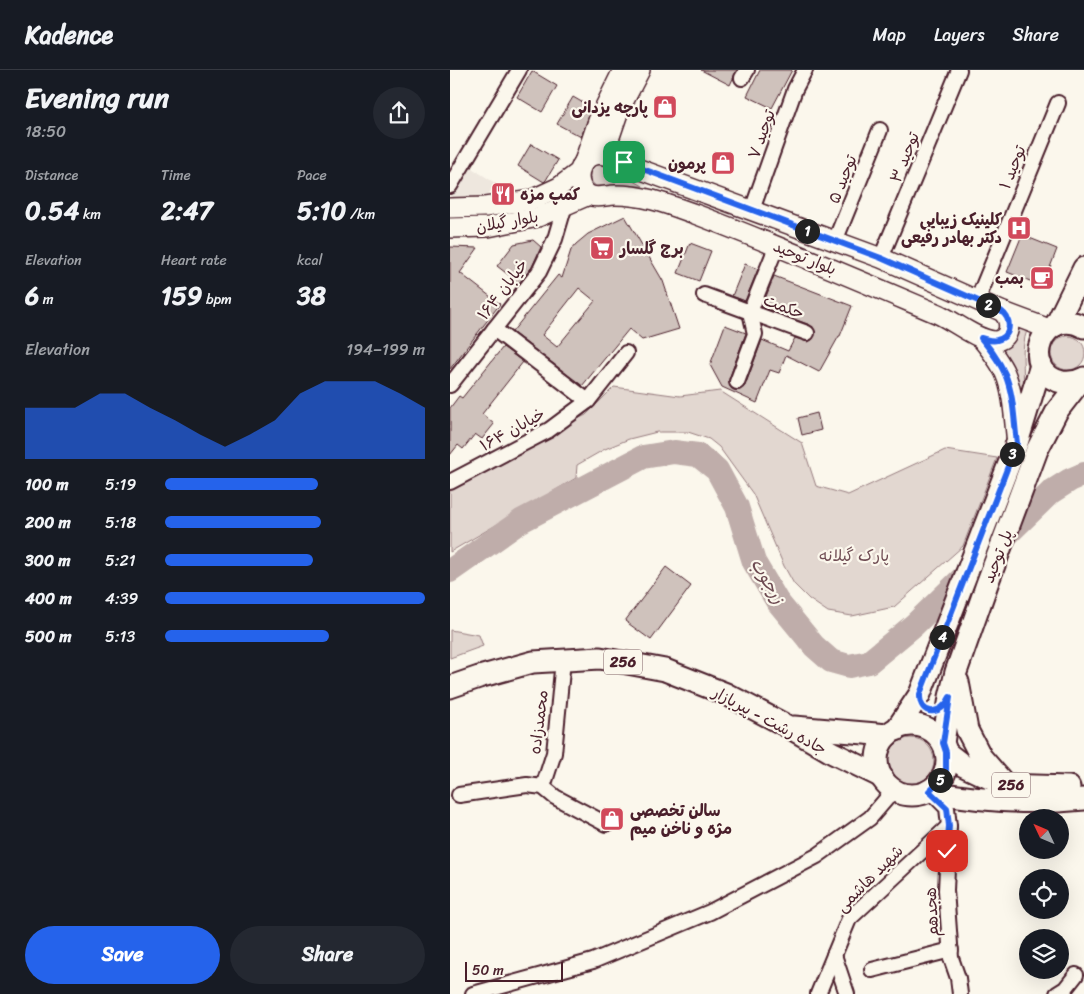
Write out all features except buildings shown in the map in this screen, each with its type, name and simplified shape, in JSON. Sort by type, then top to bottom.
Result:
[{"type":"main road","points":[[589,195],[582,188],[579,180],[581,167],[598,122],[622,70]]},
{"type":"main road","points":[[607,155],[620,110],[640,70]]},
{"type":"main road","name":"بلوار گیلان","points":[[450,208],[485,207],[531,200],[559,187],[590,156],[607,155]]},
{"type":"main road","name":"بلوار توحید","points":[[607,155],[639,169],[881,258],[1001,311],[1052,327]]},
{"type":"main road","name":"بلوار گیلان","points":[[450,228],[488,227],[538,217],[589,195]]},
{"type":"main road","name":"بلوار توحید","points":[[589,195],[600,197],[614,195],[647,197],[777,246],[946,317],[985,339]]},
{"type":"main road","name":"پل توحید","points":[[892,732],[920,694],[1017,443],[1040,365],[1038,357],[1040,342],[1052,327],[1084,268]]},
{"type":"main road","points":[[985,339],[993,341],[1002,339],[1008,332],[1008,318],[1001,311]]},
{"type":"main road","points":[[1052,327],[1071,322],[1084,327]]},
{"type":"main road","points":[[985,339],[1005,374],[1011,399],[1017,443]]},
{"type":"main road","points":[[1040,365],[1050,377],[1058,381],[1065,382],[1082,379]]},
{"type":"main road","name":"پل توحید","points":[[945,747],[950,697],[956,672],[987,584],[1037,450],[1057,411],[1082,379]]},
{"type":"main road","name":"جاده رشت - پیربازار","points":[[450,687],[533,662],[600,658],[665,670],[726,694],[787,726],[888,784]]},
{"type":"main road","points":[[956,672],[967,730],[982,757],[1004,784]]},
{"type":"main road","points":[[920,694],[923,706],[930,711],[939,711],[950,697]]},
{"type":"main road","points":[[787,726],[892,732]]},
{"type":"main road","name":"256","points":[[892,732],[904,726],[922,727],[938,736],[945,747],[964,766],[1004,784],[1070,788],[1084,786]]},
{"type":"main road","points":[[888,784],[878,760],[882,742],[892,732]]},
{"type":"main road","points":[[929,791],[942,778],[946,770],[945,747]]},
{"type":"main road","name":"256","points":[[888,784],[912,795],[929,791],[967,797],[1034,801],[1084,799]]},
{"type":"street","points":[[450,186],[518,70]]},
{"type":"street","name":"توحید ۷","points":[[752,210],[795,89],[805,70]]},
{"type":"street","name":"توحید ۳","points":[[881,258],[959,70]]},
{"type":"street","name":"توحید ۱","points":[[977,301],[1058,103]]},
{"type":"street","name":"توحید ۵","points":[[835,241],[880,130]]},
{"type":"street","name":"۱۶۴ خیابان","points":[[450,385],[539,272],[555,239],[565,205]]},
{"type":"street","name":"حکمت","points":[[737,382],[755,334],[750,312],[777,246]]},
{"type":"street","name":"حکمت","points":[[704,295],[807,334]]},
{"type":"street","points":[[494,329],[588,402]]},
{"type":"street","name":"خیابان ۱۶۴","points":[[450,482],[549,430],[588,402],[626,353]]},
{"type":"street","name":"محمدزاده","points":[[544,787],[554,753],[563,660]]},
{"type":"street","points":[[473,994],[593,961],[710,912],[817,856],[870,818],[888,784]]},
{"type":"street","points":[[459,795],[527,785],[544,787],[555,797],[606,824]]},
{"type":"street","name":"هجدهم","points":[[929,791],[947,808],[949,826],[946,890],[951,958],[958,978],[960,994]]},
{"type":"street","name":"شهید هاشمی","points":[[818,994],[849,919],[949,826]]},
{"type":"street","points":[[872,970],[951,950]]},
{"type":"street","points":[[834,955],[847,994]]},
{"type":"street","points":[[1057,994],[1065,989],[1076,975]]},
{"type":"shaded area","points":[[470,167],[495,183],[484,203],[450,199]]},
{"type":"green space","points":[[596,164],[604,164],[643,186],[596,186],[591,181],[590,172]]},
{"type":"green space","points":[[1017,327],[1027,330],[1023,352],[1023,389],[1019,387],[1008,359],[1001,349]]},
{"type":"green space","points":[[1068,336],[1075,337],[1080,341],[1084,346],[1084,360],[1080,365],[1075,369],[1068,370],[1061,369],[1056,365],[1052,360],[1051,353],[1052,346],[1056,341],[1061,337]]},
{"type":"green space","name":"پارک گیلانه","points":[[614,387],[680,396],[720,391],[802,443],[816,486],[848,495],[945,450],[997,458],[963,546],[894,607],[852,616],[828,612],[809,599],[794,584],[784,566],[753,494],[719,447],[709,439],[688,432],[657,432],[629,439],[605,449],[577,465],[576,478],[450,552],[450,485],[586,415]]},
{"type":"green space","points":[[450,630],[479,635],[483,646],[450,658]]},
{"type":"green space","points":[[911,738],[924,742],[930,748],[934,761],[930,774],[924,780],[911,784],[898,780],[892,774],[888,761],[892,748],[898,742]]},
{"type":"waterway","name":"زرجوب","points":[[450,571],[521,521],[643,457],[674,452],[698,455],[717,470],[737,507],[754,562],[777,601],[814,646],[831,661],[849,666],[869,662],[914,625],[1051,492],[1084,474]]},
{"type":"place","name":"پارچه یزدانی","points":[[665,107]]},
{"type":"place","name":"پرمون","points":[[723,163]]},
{"type":"place","name":"کمپ مزه","points":[[503,194]]},
{"type":"place","name":"کلینیک زیبایی دکتر بهادر رفیعی","points":[[1019,228]]},
{"type":"place","name":"برج گلسار","points":[[602,248]]},
{"type":"place","name":"بمب","points":[[1042,278]]},
{"type":"place","name":"سالن تخصصی مژه و ناخن میم","points":[[612,819]]},
{"type":"route","points":[[624,162],[881,258],[1001,311],[1008,318],[1008,332],[1002,339],[993,341],[981,338],[994,354],[1005,374],[1011,399],[1017,443],[920,694],[923,706],[930,711],[939,711],[946,706],[950,697],[943,743],[946,752],[946,770],[942,778],[929,791],[947,808],[949,826],[947,851]]}]
